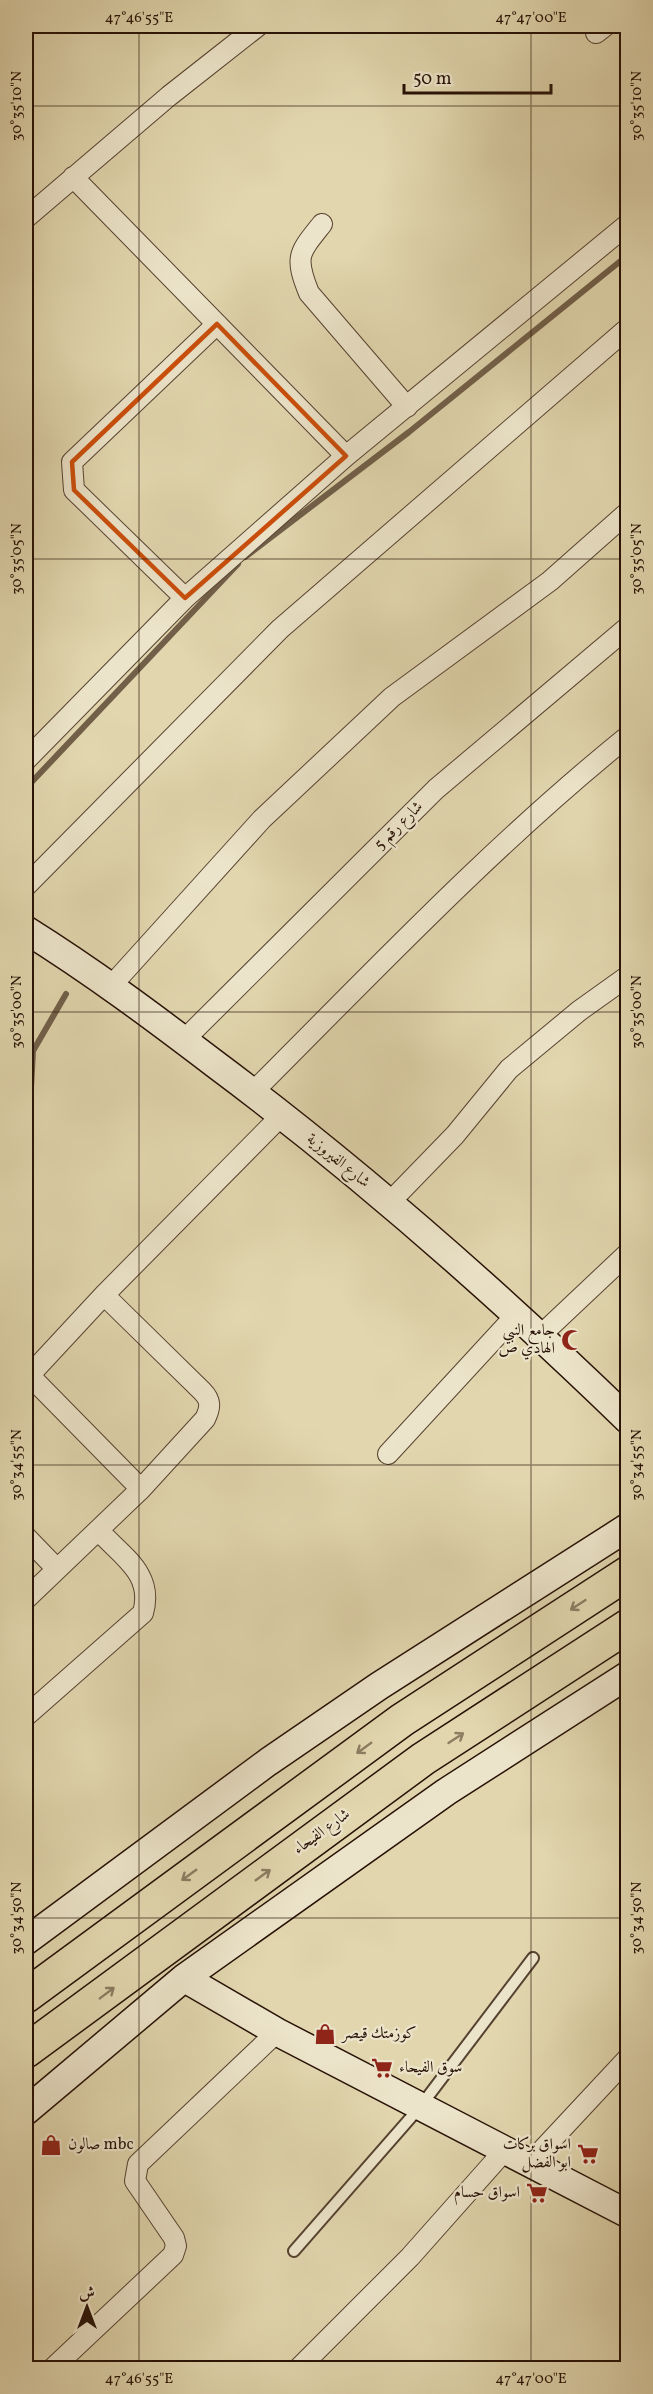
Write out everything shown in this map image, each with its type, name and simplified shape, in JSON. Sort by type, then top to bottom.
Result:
[{"type":"highway","points":[[26,1996],[402,1720],[627,1573]]},
{"type":"highway","name":"شارع الفيحاء","points":[[26,2051],[78,2015],[248,1886],[423,1759],[627,1626]]},
{"type":"street","points":[[26,218],[169,96],[258,26]]},
{"type":"street","points":[[73,177],[346,456]]},
{"type":"street","points":[[322,224],[301,251],[301,272],[309,293],[407,407]]},
{"type":"street","points":[[26,760],[185,598],[346,456],[627,224]]},
{"type":"street","points":[[185,598],[74,489],[71,475],[72,462],[217,324]]},
{"type":"street","points":[[26,886],[280,629],[627,328]]},
{"type":"street","points":[[112,985],[262,819],[392,697],[550,581],[627,512]]},
{"type":"street","name":"شارع رقم 5","points":[[184,1040],[436,789],[627,627]]},
{"type":"street","points":[[253,1092],[479,865],[627,736]]},
{"type":"street","name":"شارع الفيروزية","points":[[26,930],[112,985],[282,1115],[444,1248],[541,1335],[627,1420]]},
{"type":"street","points":[[389,1203],[455,1135],[509,1069],[571,1017],[627,976]]},
{"type":"street","points":[[141,1489],[27,1377],[104,1295],[282,1115]]},
{"type":"street","points":[[541,1335],[627,1253]]},
{"type":"street","points":[[26,1599],[141,1489],[205,1419],[210,1406],[209,1398],[104,1295]]},
{"type":"street","points":[[388,1455],[517,1314]]},
{"type":"street","points":[[26,1941],[268,1762],[379,1686],[627,1527]]},
{"type":"street","points":[[26,1716],[143,1613],[147,1597],[146,1583],[98,1530]]},
{"type":"street","points":[[26,1537],[57,1569]]},
{"type":"street","points":[[26,2110],[184,1978],[446,1792],[627,1676]]},
{"type":"street","points":[[379,1686],[402,1720]]},
{"type":"street","points":[[423,1759],[446,1792]]},
{"type":"street","points":[[184,1978],[277,2031],[627,2214]]},
{"type":"street","points":[[78,2015],[103,2044]]},
{"type":"street","points":[[53,2368],[172,2254],[176,2246],[174,2238],[135,2181],[138,2164],[277,2031]]},
{"type":"street","points":[[530,2163],[627,2058]]},
{"type":"street","points":[[299,2368],[410,2258],[504,2150]]},
{"type":"lane","points":[[294,2251],[420,2106],[533,1958]]},
{"type":"highlighted area","points":[[217,324],[346,456],[185,598],[74,490],[71,475],[72,462]]},
{"type":"waterway","points":[[245,557],[409,432],[628,255]]},
{"type":"waterway","points":[[26,788],[238,564]]},
{"type":"waterway","points":[[26,1111],[30,1106],[33,1051],[66,994]]},
{"type":"place","name":"جامع النبي الهادي ص","points":[[572,1340]]},
{"type":"place","name":"كوزمتك قيصر","points":[[325,2034]]},
{"type":"place","name":"سوق الفيحاء","points":[[382,2068]]},
{"type":"place","name":"صالون mbc","points":[[51,2145]]},
{"type":"place","name":"اسواق بركات ابو الفضل","points":[[588,2154]]},
{"type":"place","name":"اسواق حسام","points":[[537,2193]]}]
